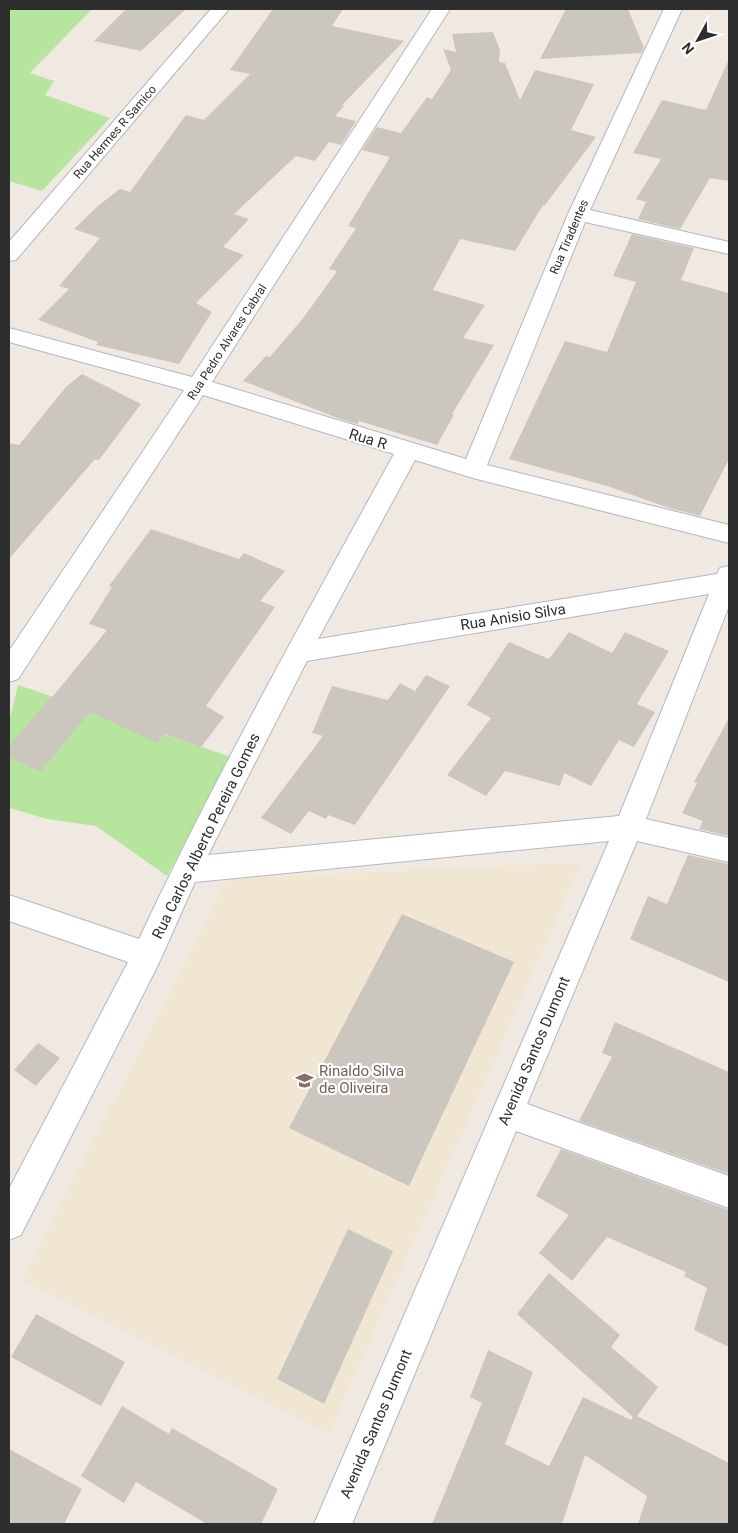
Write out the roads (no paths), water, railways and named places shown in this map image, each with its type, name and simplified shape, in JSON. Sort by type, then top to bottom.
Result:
[{"type":"street","name":"Rua Hermes R Samico","points":[[9,255],[220,9]]},
{"type":"street","name":"Rua Pedro Alvares Cabral","points":[[9,672],[198,386],[441,9]]},
{"type":"street","name":"Rua Tiradentes","points":[[473,470],[578,214],[673,9]]},
{"type":"street","points":[[578,214],[729,248]]},
{"type":"street","name":"Rua R","points":[[9,335],[198,386],[473,470],[729,534]]},
{"type":"street","name":"Rua Carlos Alberto Pereira Gomes","points":[[9,1223],[147,955],[186,870],[298,652],[408,451]]},
{"type":"street","name":"Rua Anisio Silva","points":[[298,652],[728,579]]},
{"type":"street","name":"Avenida Santos Dumont","points":[[333,1524],[629,828],[728,579]]},
{"type":"street","points":[[186,870],[629,828],[729,850]]},
{"type":"street","points":[[9,908],[147,955]]},
{"type":"street","points":[[508,1113],[729,1192]]},
{"type":"place","name":"Rinaldo Silva de Oliveira","points":[[305,1080]]}]
